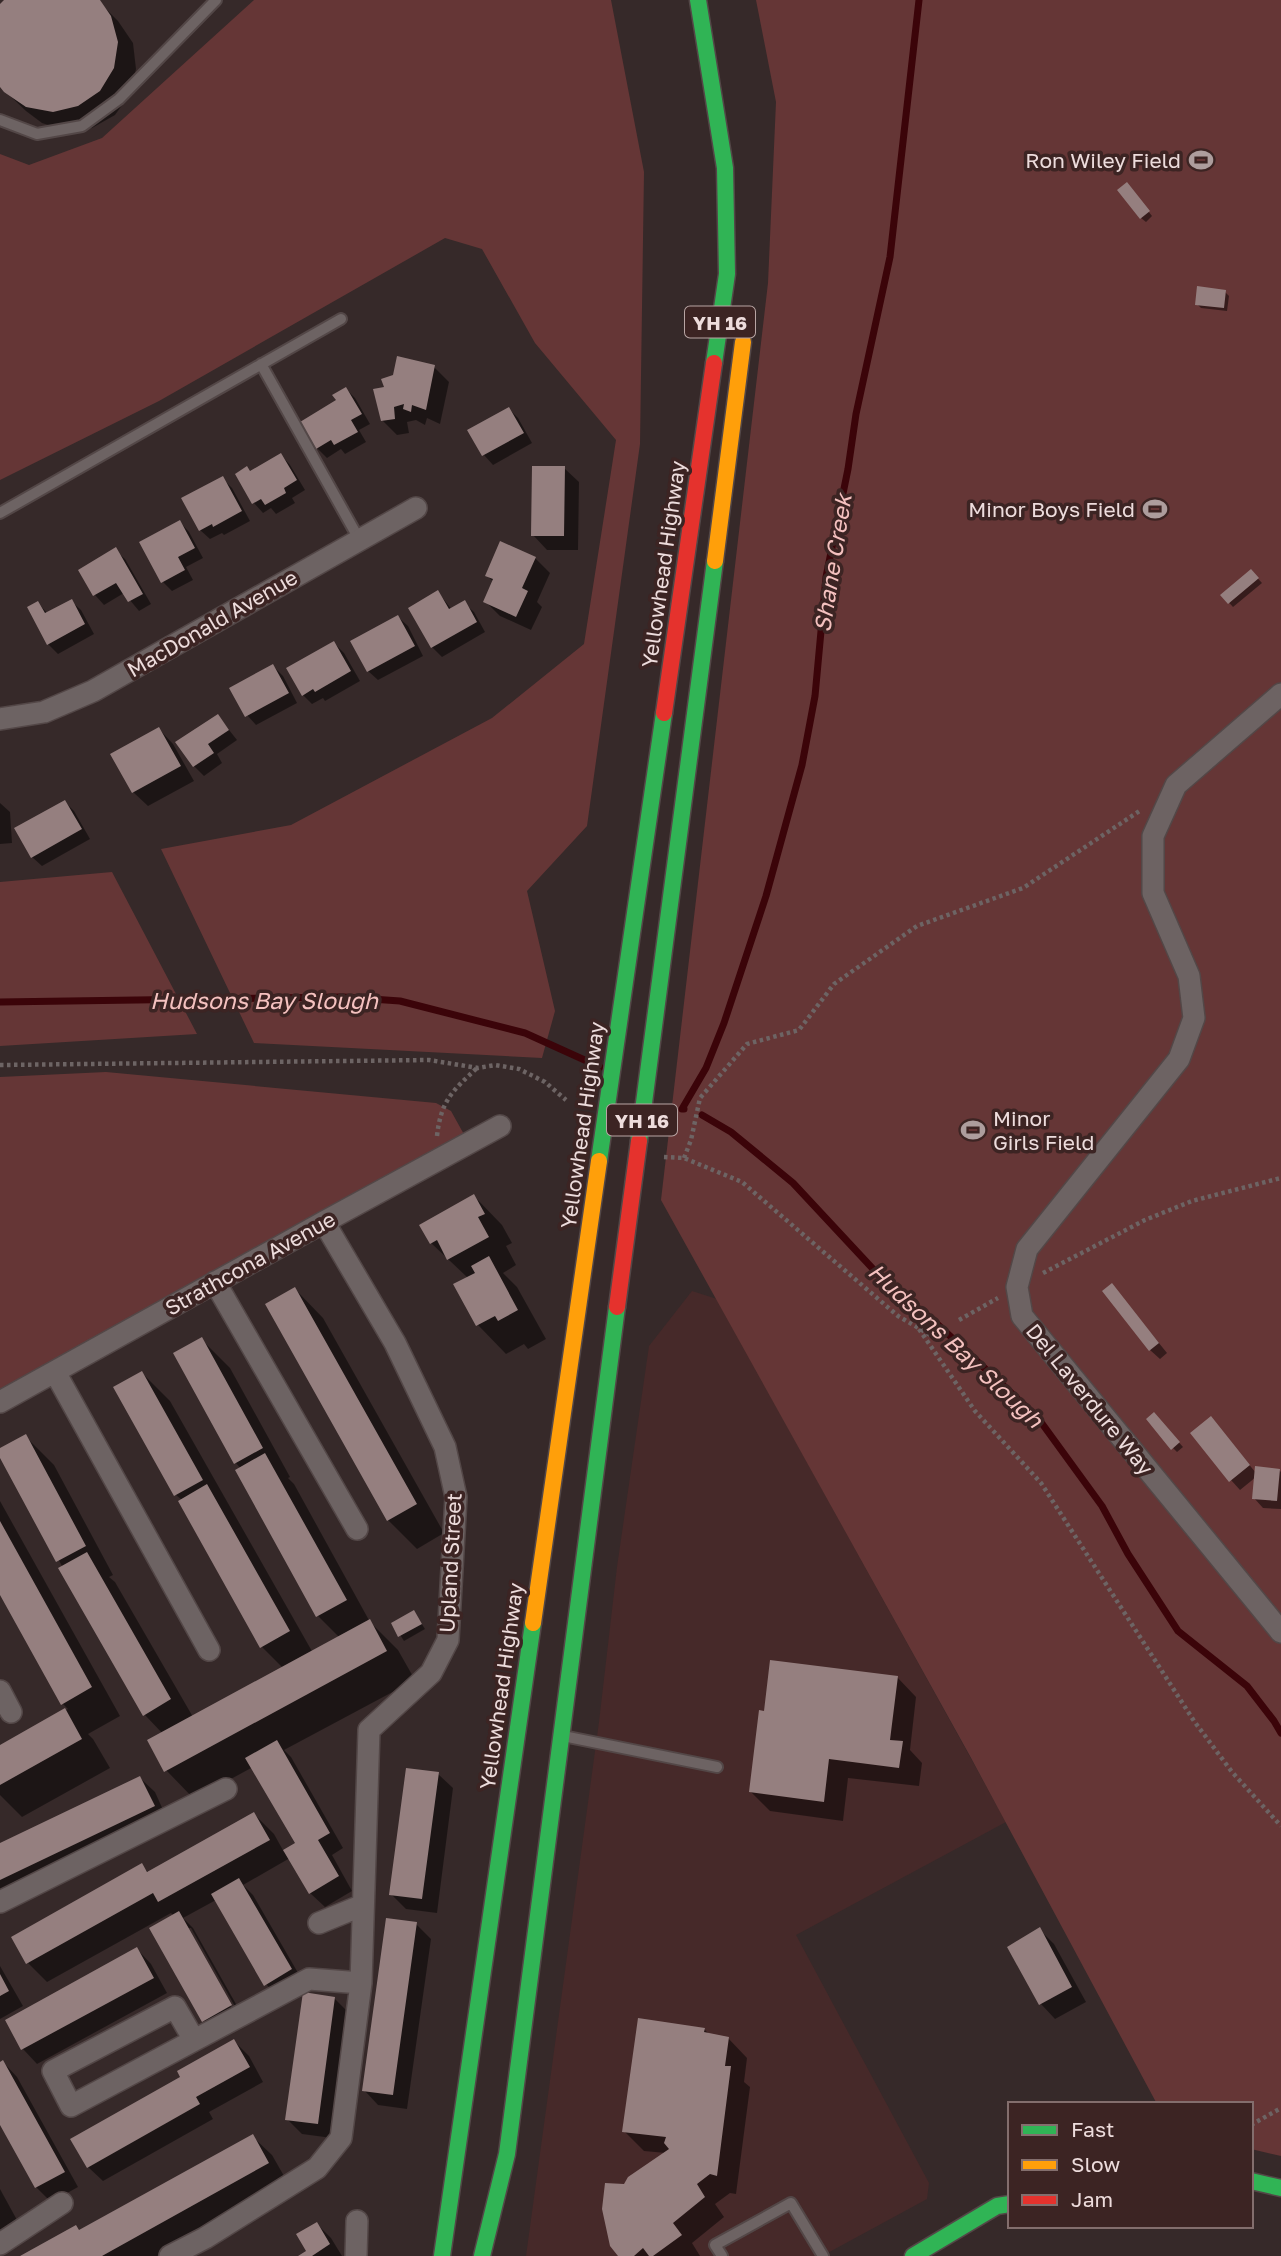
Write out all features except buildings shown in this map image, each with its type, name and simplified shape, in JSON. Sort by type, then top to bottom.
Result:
[{"type":"main road","name":"Yellowhead Highway","points":[[442,2256],[727,274],[725,168],[698,0]]},
{"type":"main road","name":"YH 16","points":[[482,2256],[507,2154],[746,325]]},
{"type":"main road","points":[[1253,2181],[1281,2188]]},
{"type":"main road","points":[[913,2256],[998,2206],[1008,2204]]},
{"type":"main road","points":[[487,2239],[491,2256]]},
{"type":"street","name":"MacDonald Avenue","points":[[0,719],[44,712],[93,691],[416,508]]},
{"type":"street","name":"Del Laverdure Way","points":[[1281,694],[1176,785],[1153,836],[1153,894],[1189,976],[1194,1018],[1179,1059],[1027,1249],[1017,1287],[1022,1317],[1281,1632]]},
{"type":"street","name":"Strathcona Avenue","points":[[0,1402],[500,1126]]},
{"type":"street","name":"Upland Street","points":[[170,2256],[205,2238],[317,2168],[341,2138],[361,1983],[369,1730],[431,1673],[448,1640],[456,1497],[445,1447],[401,1355],[324,1222]]},
{"type":"street","points":[[215,1282],[357,1529]]},
{"type":"street","points":[[55,1372],[209,1650]]},
{"type":"street","points":[[0,1691],[11,1712]]},
{"type":"street","points":[[0,1902],[226,1789]]},
{"type":"street","points":[[319,1923],[363,1905]]},
{"type":"street","points":[[194,2040],[175,2007],[53,2071],[71,2106],[309,1979],[361,1983]]},
{"type":"street","points":[[0,2244],[62,2203]]},
{"type":"street","points":[[356,2256],[357,2221]]},
{"type":"lane","points":[[0,120],[37,134],[82,126],[119,99],[216,0]]},
{"type":"lane","points":[[0,513],[341,319]]},
{"type":"lane","points":[[261,365],[359,539]]},
{"type":"lane","points":[[562,1735],[717,1767]]},
{"type":"lane","points":[[722,2256],[715,2245],[791,2203],[823,2256]]},
{"type":"path","points":[[684,1158],[700,1098],[747,1044],[799,1030],[834,984],[917,926],[1023,888],[1145,807]]},
{"type":"path","points":[[0,1065],[429,1060],[478,1068],[495,1065],[519,1069],[545,1082],[566,1100]]},
{"type":"path","points":[[438,1160],[439,1114],[457,1086],[478,1068]]},
{"type":"path","points":[[656,1157],[684,1158],[742,1182],[898,1316],[939,1340]]},
{"type":"path","points":[[959,1321],[1017,1287],[1145,1220],[1192,1201],[1281,1178]]},
{"type":"path","points":[[919,1329],[975,1411],[1041,1483],[1194,1721],[1232,1772],[1281,1826]]},
{"type":"path","points":[[1253,2125],[1281,2108]]},
{"type":"shaded area","points":[[254,0],[611,0],[644,172],[640,444],[587,826],[527,891],[555,1011],[542,1058],[254,1043],[161,849],[291,825],[492,718],[584,644],[616,440],[535,343],[482,249],[445,238],[159,401],[0,480],[0,154],[29,165],[102,138]]},
{"type":"shaded area","points":[[756,0],[1281,0],[1281,2156],[1253,2149],[1253,2102],[1156,2102],[970,1756],[661,1200],[768,283],[776,102]]},
{"type":"shaded area","points":[[112,872],[197,1034],[0,1046],[0,882]]},
{"type":"shaded area","points":[[106,1072],[436,1103],[451,1111],[466,1138],[0,1403],[0,1077]]},
{"type":"shaded area","points":[[692,1291],[717,1299],[1006,1822],[796,1935],[929,2183],[927,2199],[822,2256],[526,2256],[599,1722],[617,1567],[649,1346]]},
{"type":"waterway","name":"Shane Creek","points":[[684,1109],[706,1068],[724,1023],[766,896],[802,765],[815,696],[826,577],[856,414],[890,257],[919,0]]},
{"type":"waterway","name":"Hudsons Bay Slough","points":[[0,1002],[343,997],[400,1001],[525,1033],[600,1067]]},
{"type":"waterway","name":"Hudsons Bay Slough","points":[[702,1115],[731,1132],[793,1183],[888,1285],[934,1321],[1038,1418],[1102,1506],[1128,1554],[1178,1631],[1247,1686],[1281,1733]]},
{"type":"traffic: fast","points":[[698,0],[725,168],[727,274],[714,363]]},
{"type":"traffic: fast","points":[[639,1141],[715,561]]},
{"type":"traffic: fast","points":[[599,1161],[664,713]]},
{"type":"traffic: fast","points":[[482,2256],[507,2154],[617,1307]]},
{"type":"traffic: fast","points":[[442,2256],[533,1623]]},
{"type":"traffic: fast","points":[[1253,2181],[1281,2188]]},
{"type":"traffic: fast","points":[[913,2256],[997,2206],[1008,2204]]},
{"type":"traffic: slow","points":[[715,561],[743,342]]},
{"type":"traffic: slow","points":[[533,1623],[599,1161]]},
{"type":"traffic: jam","points":[[664,713],[714,363]]},
{"type":"traffic: jam","points":[[617,1307],[639,1141]]},
{"type":"place","name":"Ron Wiley Field","points":[[1201,160]]},
{"type":"place","name":"Minor Boys Field","points":[[1155,509]]},
{"type":"place","name":"Minor Girls Field","points":[[973,1130]]}]
